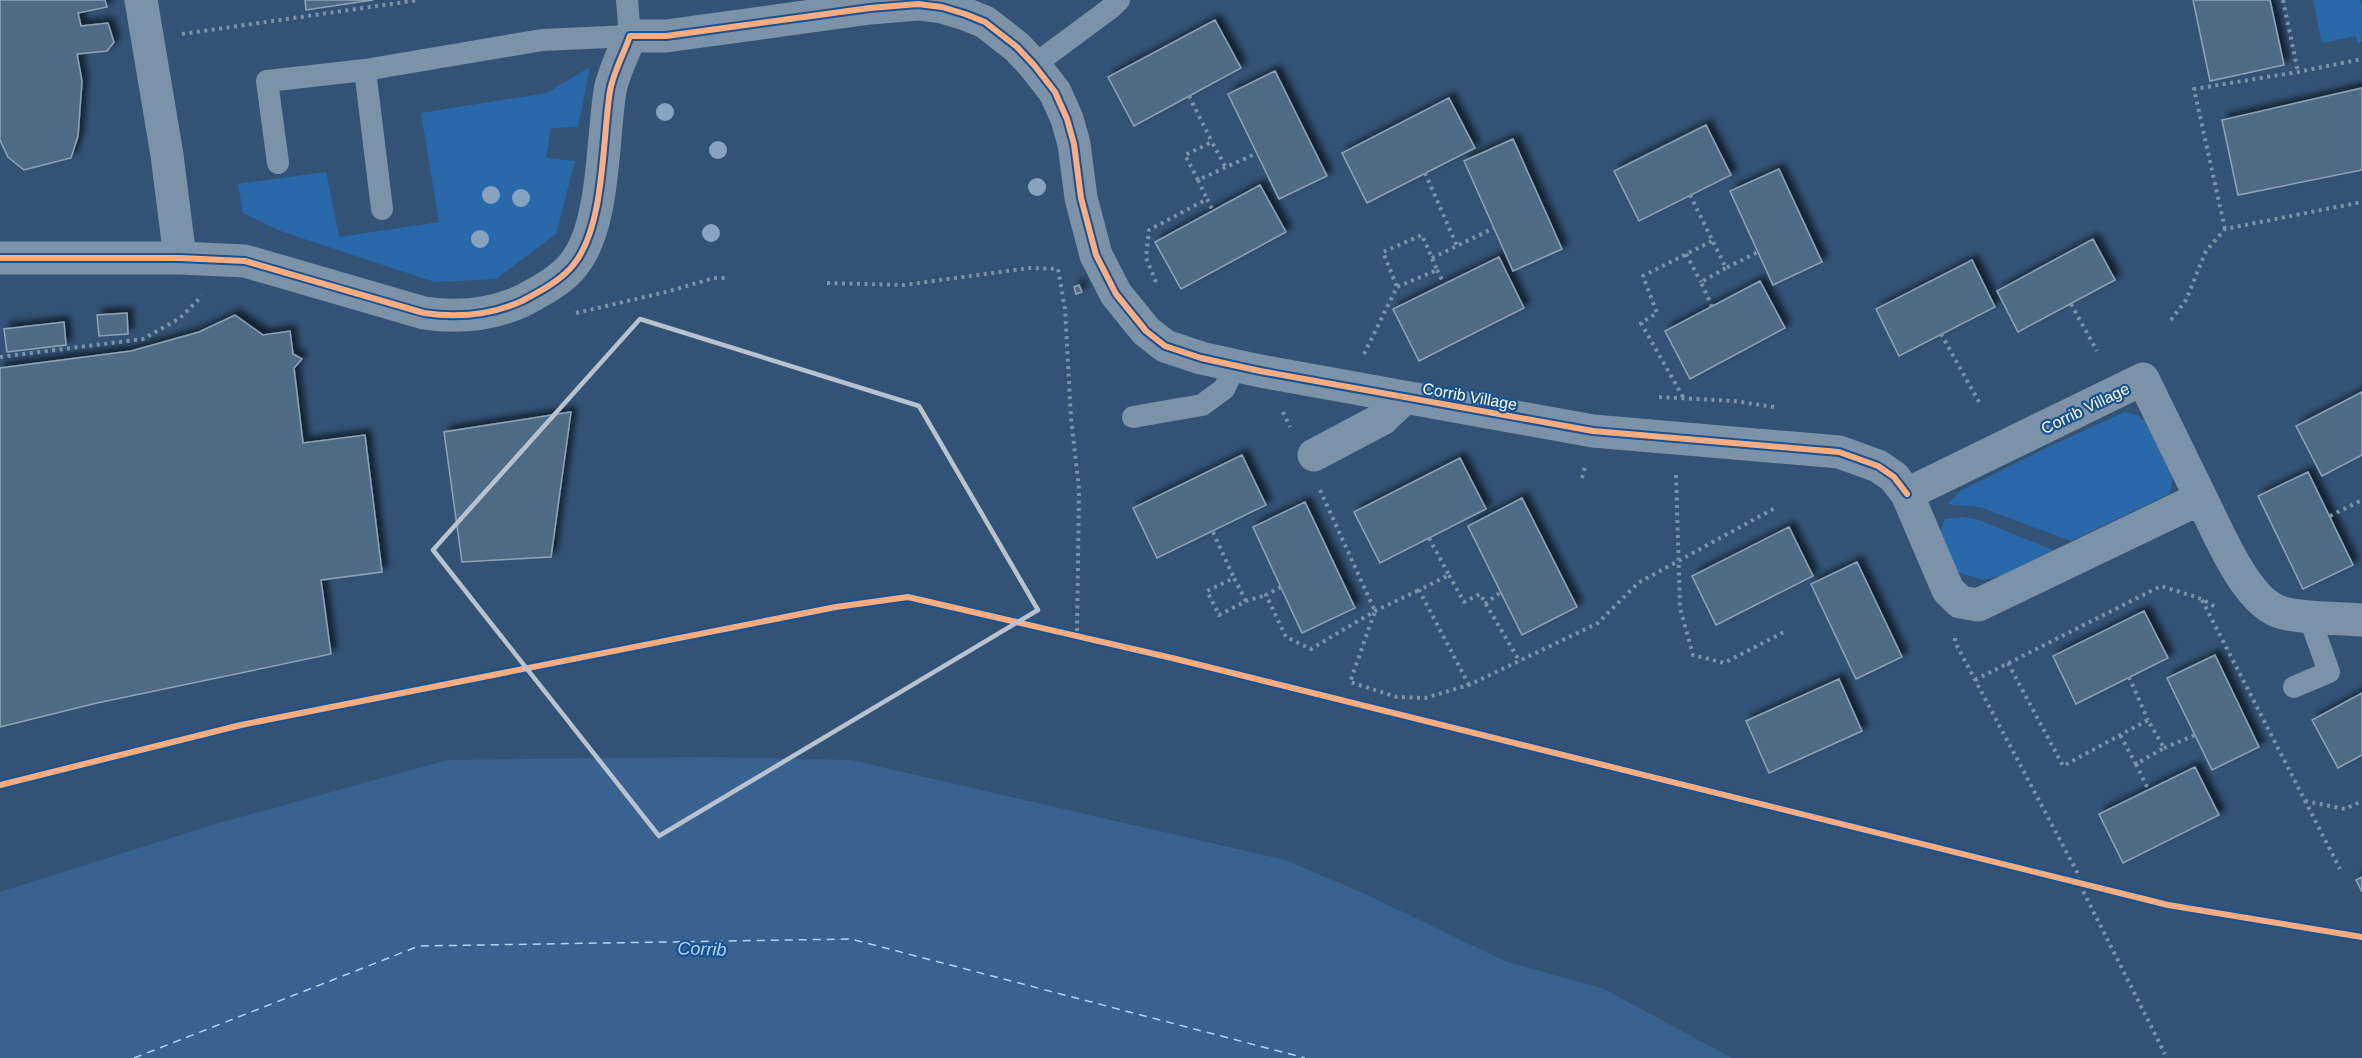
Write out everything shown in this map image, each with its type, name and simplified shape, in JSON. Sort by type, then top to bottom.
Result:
[{"type":"street","points":[[141,0],[167,154],[180,258]]},
{"type":"street","name":"Corrib Village","points":[[630,36],[666,36],[870,8],[918,4],[942,7],[985,22],[1002,34],[1035,65],[1055,92],[1067,119],[1074,144],[1088,226],[1096,255],[1116,294],[1146,331],[1165,346],[1235,366],[1593,431],[1839,452],[1878,466],[1894,477],[1907,494],[1948,590],[1960,602]]},
{"type":"street","points":[[0,258],[180,258],[245,261],[424,314],[444,316],[505,308],[550,285],[574,265],[586,243],[595,216],[610,88],[630,36]]},
{"type":"street","name":"Corrib Village","points":[[1907,494],[2143,379],[2201,498],[2250,590],[2264,604],[2282,612],[2362,620]]},
{"type":"street","name":"Corrib Village","points":[[1314,455],[1382,419],[1404,398]]},
{"type":"street","points":[[1960,602],[1978,605],[2201,498]]},
{"type":"lane","points":[[278,163],[267,81],[365,70],[542,40],[630,36],[627,0]]},
{"type":"lane","points":[[1035,65],[1119,0]]},
{"type":"lane","points":[[365,70],[382,209]]},
{"type":"lane","points":[[1132,417],[1202,405],[1224,389],[1235,366]]},
{"type":"lane","points":[[2294,687],[2329,672],[2309,616]]},
{"type":"path","points":[[177,35],[419,0]]},
{"type":"path","points":[[2283,0],[2298,72]]},
{"type":"path","points":[[2225,229],[2194,89],[2362,59]]},
{"type":"path","points":[[1189,96],[1225,166]]},
{"type":"path","points":[[1212,142],[1185,155],[1213,211]]},
{"type":"path","points":[[1198,180],[1257,153]]},
{"type":"path","points":[[1425,173],[1457,246]]},
{"type":"path","points":[[1690,195],[1726,268]]},
{"type":"path","points":[[1158,287],[1146,258],[1149,230],[1207,199]]},
{"type":"path","points":[[2171,320],[2186,300],[2206,251],[2225,229],[2362,202]]},
{"type":"path","points":[[1432,258],[1494,228]]},
{"type":"path","points":[[1397,287],[1383,252],[1422,235],[1444,284]]},
{"type":"path","points":[[1683,397],[1641,323],[1657,313],[1643,276],[1712,241]]},
{"type":"path","points":[[1701,282],[1758,252]]},
{"type":"path","points":[[1686,254],[1712,307]]},
{"type":"path","points":[[827,283],[904,285],[1030,268],[1058,269],[1065,309],[1071,418],[1079,489],[1077,634]]},
{"type":"path","points":[[1348,387],[1397,287],[1437,270]]},
{"type":"path","points":[[571,314],[666,292],[714,278],[726,278]]},
{"type":"path","points":[[0,357],[143,339],[180,318],[208,289]]},
{"type":"path","points":[[2071,304],[2097,351]]},
{"type":"path","points":[[1941,334],[1979,402]]},
{"type":"path","points":[[1314,455],[1306,460],[1375,611],[1350,682],[1397,697],[1425,698],[1469,685],[1520,662],[1598,623],[1638,583],[1679,558],[1775,508]]},
{"type":"path","points":[[1676,466],[1680,608],[1693,655],[1724,663],[1786,631]]},
{"type":"path","points":[[2330,516],[2362,500]]},
{"type":"path","points":[[1213,532],[1245,601]]},
{"type":"path","points":[[1429,538],[1464,602],[1480,594],[1520,662]]},
{"type":"path","points":[[1266,595],[1286,637],[1311,649],[1375,611],[1449,575]]},
{"type":"path","points":[[1234,578],[1207,591],[1219,615],[1245,601],[1266,595],[1281,587]]},
{"type":"path","points":[[1975,680],[2161,586],[2202,599],[2226,613]]},
{"type":"path","points":[[1419,590],[1469,685]]},
{"type":"path","points":[[1485,604],[1501,592]]},
{"type":"path","points":[[2202,599],[2340,869]]},
{"type":"path","points":[[1960,602],[1955,642],[2077,872],[2079,883],[2165,1054]]},
{"type":"path","points":[[1065,632],[1087,637]]},
{"type":"path","points":[[2008,663],[2063,766],[2148,720]]},
{"type":"path","points":[[2129,677],[2148,720],[2164,748]]},
{"type":"path","points":[[2120,735],[2148,789]]},
{"type":"path","points":[[2136,764],[2164,748],[2195,735]]},
{"type":"path","points":[[2305,801],[2345,809],[2362,801]]},
{"type":"path","points":[[2068,880],[2090,886]]},
{"type":"highlighted area","points":[[640,319],[919,406],[1038,610],[659,836],[433,550]]},
{"type":"shaded area","points":[[2313,0],[2359,0],[2362,5],[2362,42],[2358,43],[2356,36],[2322,43]]},
{"type":"shaded area","points":[[590,67],[578,127],[551,128],[546,158],[575,161],[556,234],[496,279],[435,282],[283,232],[243,213],[238,184],[326,172],[339,237],[439,222],[421,113],[547,93]]},
{"type":"shaded area","points":[[2125,412],[2137,415],[2146,422],[2173,479],[2169,494],[2071,541],[1980,507],[1948,504],[1960,491]]},
{"type":"shaded area","points":[[1962,517],[1979,520],[2055,551],[2008,574],[1983,580],[1958,572],[1941,531],[1945,519]]},
{"type":"water","name":"Corrib","points":[[707,757],[851,760],[1285,860],[1370,896],[1504,961],[1604,989],[1732,1058],[0,1058],[0,892],[212,825],[447,760]]},
{"type":"building","points":[[0,0],[105,0],[107,7],[78,13],[81,26],[108,23],[114,42],[107,51],[77,54],[82,81],[78,136],[71,158],[24,170],[8,157],[0,140]]},
{"type":"building","points":[[305,0],[373,0],[306,10]]},
{"type":"building","points":[[2193,0],[2270,0],[2284,65],[2210,81]]},
{"type":"building","points":[[1215,20],[1241,68],[1134,126],[1108,77]]},
{"type":"building","points":[[1275,71],[1327,176],[1279,199],[1228,94]]},
{"type":"building","points":[[2362,88],[2362,170],[2238,195],[2222,120]]},
{"type":"building","points":[[1449,98],[1475,148],[1367,203],[1342,153]]},
{"type":"building","points":[[1706,125],[1731,175],[1639,221],[1614,171]]},
{"type":"building","points":[[1513,139],[1562,249],[1513,271],[1464,161]]},
{"type":"building","points":[[1779,169],[1822,262],[1773,285],[1730,191]]},
{"type":"building","points":[[1260,185],[1286,232],[1181,289],[1155,242]]},
{"type":"building","points":[[2093,239],[2115,280],[2018,332],[1997,291]]},
{"type":"building","points":[[1499,257],[1524,308],[1419,361],[1393,309]]},
{"type":"building","points":[[1972,260],[1995,307],[1899,356],[1876,309]]},
{"type":"building","points":[[1760,281],[1785,328],[1690,379],[1665,331]]},
{"type":"building","points":[[1079,285],[1082,292],[1076,294],[1074,287]]},
{"type":"building","points":[[127,313],[128,334],[99,336],[97,315]]},
{"type":"building","points":[[235,315],[263,335],[290,331],[293,354],[302,359],[294,368],[303,443],[365,435],[382,572],[321,580],[331,654],[97,703],[0,727],[0,368],[131,351],[199,332]]},
{"type":"building","points":[[64,322],[66,345],[7,352],[4,329]]},
{"type":"building","points":[[2362,392],[2362,455],[2322,476],[2296,426]]},
{"type":"building","points":[[571,412],[551,557],[462,562],[444,432]]},
{"type":"building","points":[[1242,455],[1266,505],[1157,558],[1133,508]]},
{"type":"building","points":[[1460,458],[1486,509],[1380,563],[1354,512]]},
{"type":"building","points":[[2308,472],[2353,565],[2303,589],[2258,496]]},
{"type":"building","points":[[1522,498],[1577,607],[1522,635],[1468,526]]},
{"type":"building","points":[[1305,502],[1355,608],[1302,633],[1253,527]]},
{"type":"building","points":[[1789,527],[1813,576],[1716,625],[1692,576]]},
{"type":"building","points":[[1857,562],[1902,657],[1856,679],[1811,584]]},
{"type":"building","points":[[2144,611],[2168,658],[2076,704],[2053,656]]},
{"type":"building","points":[[2215,655],[2259,747],[2212,770],[2167,678]]},
{"type":"building","points":[[1839,679],[1862,731],[1769,773],[1746,721]]},
{"type":"building","points":[[2362,693],[2362,755],[2338,768],[2312,720]]},
{"type":"building","points":[[2195,767],[2219,815],[2123,863],[2099,814]]},
{"type":"building","points":[[2362,877],[2362,892],[2356,880]]},
{"type":"ferry route","points":[[134,1058],[419,946],[851,939],[1305,1058]]},
{"type":"cycle path","points":[[0,258],[180,258],[245,261],[424,313],[461,315],[510,306],[543,290],[557,280],[574,264],[584,247],[592,228],[601,182],[611,84],[630,36],[666,36],[870,8],[918,4],[942,7],[985,22],[1017,47],[1055,92],[1067,119],[1074,144],[1081,198],[1096,255],[1116,294],[1146,331],[1165,346],[1201,358],[1260,371],[1593,431],[1839,452],[1878,466],[1894,477],[1907,494]]},
{"type":"cycle path","points":[[0,785],[241,725],[836,607],[908,597],[1172,658],[2168,905],[2362,937]]}]
